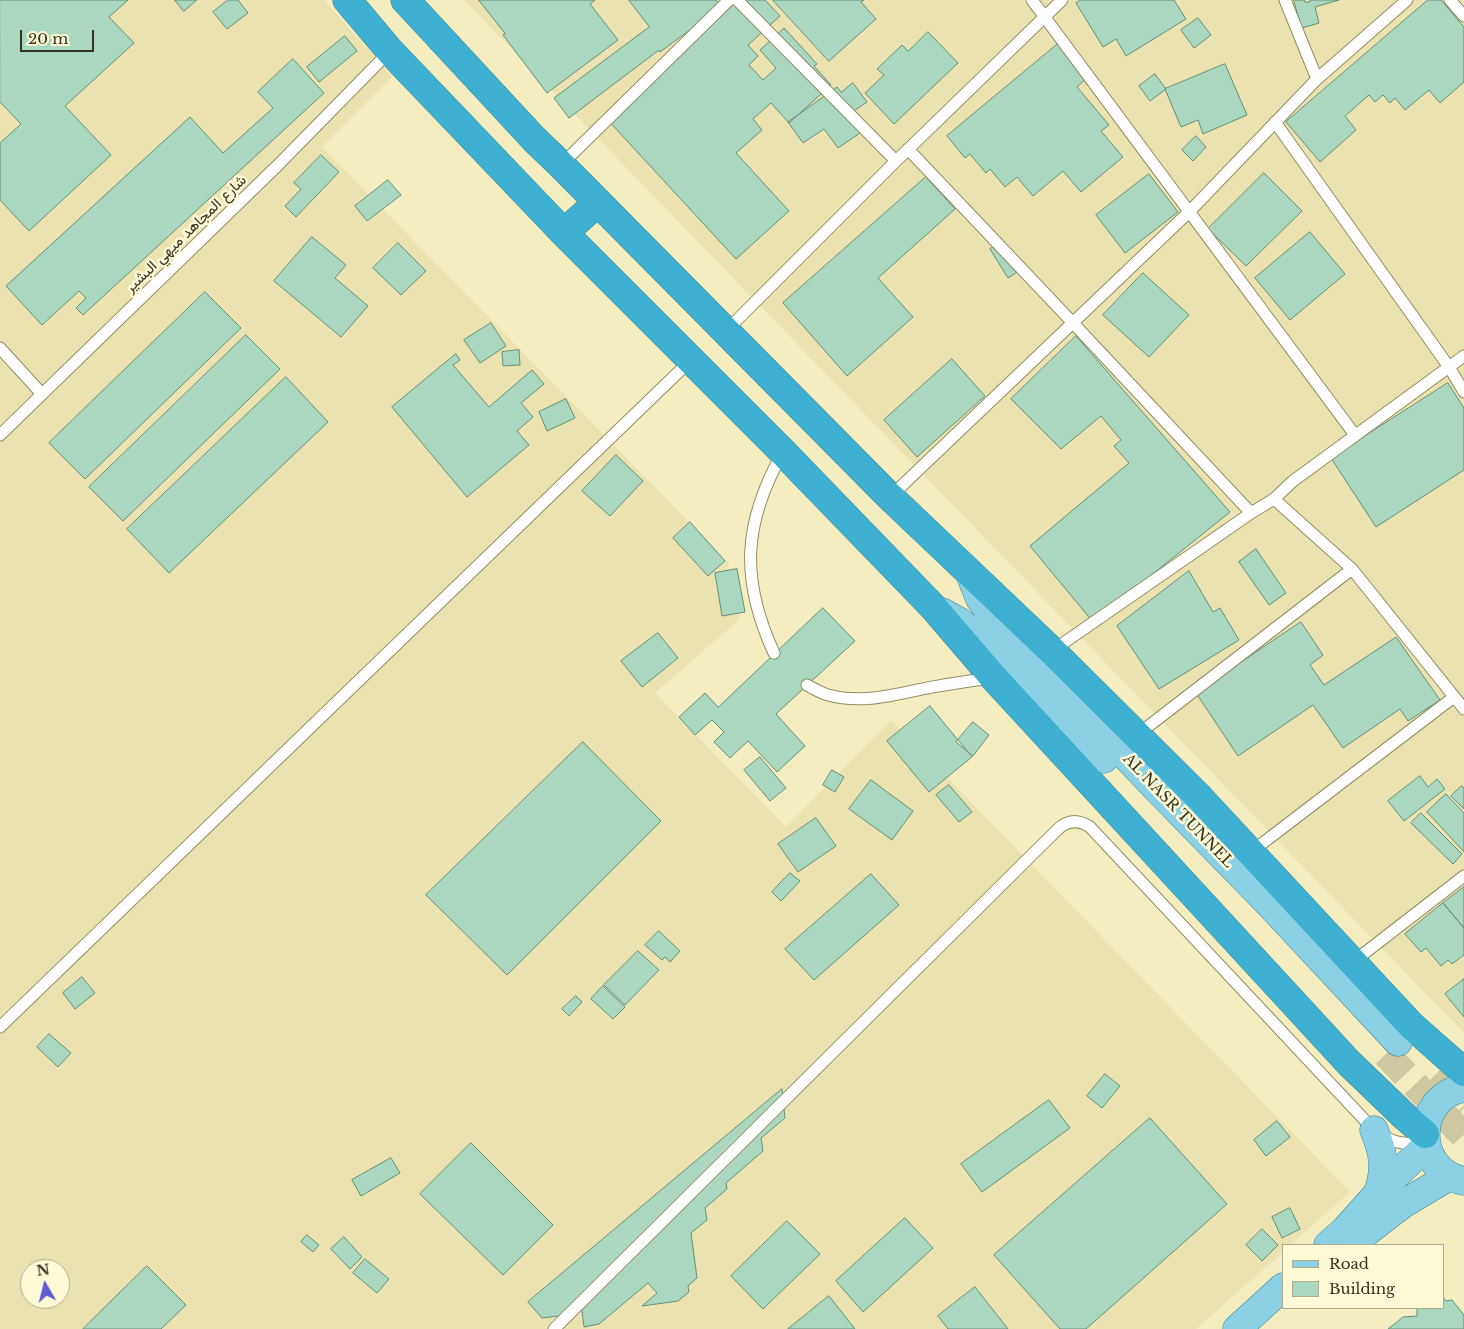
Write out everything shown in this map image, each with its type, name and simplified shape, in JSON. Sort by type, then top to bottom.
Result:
[{"type":"highway","points":[[347,0],[390,51],[564,233],[783,452],[934,608],[994,678],[1349,1063],[1426,1140]]},
{"type":"highway","points":[[411,2],[534,139],[890,497],[1052,651],[1200,797],[1411,1025],[1464,1072]]},
{"type":"highway","points":[[564,233],[598,202]]},
{"type":"highway","points":[[783,452],[809,416]]},
{"type":"main road","name":"AL NASR TUNNEL","points":[[934,608],[952,616],[968,628],[1108,763],[1259,918],[1392,1048],[1271,906],[991,614],[980,599],[969,572]]},
{"type":"main road","points":[[1457,1178],[1435,1164],[1426,1140],[1426,1122],[1431,1110],[1439,1101],[1449,1093],[1464,1088]]},
{"type":"main road","points":[[1374,1130],[1381,1148],[1384,1166],[1378,1193]]},
{"type":"main road","points":[[1329,1244],[1345,1230],[1426,1140]]},
{"type":"main road","points":[[1351,1244],[1403,1204],[1457,1178]]},
{"type":"main road","points":[[1237,1329],[1282,1288]]},
{"type":"main road","points":[[1237,1329],[1282,1296]]},
{"type":"lane","points":[[561,166],[729,0]]},
{"type":"lane","points":[[737,0],[896,162]]},
{"type":"lane","points":[[1032,0],[1355,435]]},
{"type":"lane","points":[[726,331],[1062,0]]},
{"type":"lane","points":[[1284,0],[1317,79]]},
{"type":"lane","points":[[890,497],[1190,212],[1317,79],[1406,0]]},
{"type":"lane","points":[[1451,0],[1464,16]]},
{"type":"lane","name":"شارع المجاهد ميهي البشير","points":[[0,436],[278,165],[390,51]]},
{"type":"lane","points":[[1274,122],[1449,367],[1464,392]]},
{"type":"lane","points":[[908,150],[1251,513]]},
{"type":"lane","points":[[0,348],[42,394]]},
{"type":"lane","points":[[1052,651],[1274,499],[1293,481],[1464,356]]},
{"type":"lane","points":[[0,1027],[691,360]]},
{"type":"lane","points":[[774,653],[763,629],[756,604],[751,578],[751,552],[754,525],[760,499],[770,475],[783,452]]},
{"type":"lane","points":[[1274,499],[1352,569],[1464,709]]},
{"type":"lane","points":[[1137,735],[1352,569]]},
{"type":"lane","points":[[807,685],[828,695],[871,698],[994,678]]},
{"type":"lane","points":[[1251,852],[1454,697]]},
{"type":"lane","points":[[554,1329],[1063,824],[1069,822],[1076,821],[1090,827],[1374,1130],[1385,1138],[1398,1142],[1416,1143],[1426,1140]]},
{"type":"lane","points":[[1353,962],[1464,876]]},
{"type":"shaded area","points":[[0,0],[324,0],[392,77],[322,147],[728,562],[740,619],[655,693],[786,827],[891,720],[1350,1192],[1291,1244],[1282,1244],[1282,1253],[1196,1329],[0,1329]]},
{"type":"shaded area","points":[[464,0],[1464,0],[1464,1033]]},
{"type":"building","points":[[0,0],[128,0],[109,17],[134,43],[65,106],[111,155],[29,231],[0,200],[0,143],[21,124],[0,102]]},
{"type":"building","points":[[175,0],[197,0],[184,11]]},
{"type":"building","points":[[228,0],[238,0],[248,13],[227,29],[213,12]]},
{"type":"building","points":[[479,0],[595,0],[590,4],[618,40],[547,93]]},
{"type":"building","points":[[629,0],[716,0],[721,7],[660,52],[659,50],[569,118],[554,98],[649,27]]},
{"type":"building","points":[[736,0],[765,0],[780,16],[748,45],[758,56],[749,65],[763,80],[776,68],[760,50],[784,28],[817,64],[814,66],[831,85],[789,123],[771,103],[753,119],[762,130],[736,153],[789,211],[736,259],[606,118]]},
{"type":"building","points":[[773,0],[864,0],[861,2],[876,19],[829,61]]},
{"type":"building","points":[[1081,0],[1174,0],[1186,19],[1126,56],[1116,39],[1103,47],[1076,3]]},
{"type":"building","points":[[1294,0],[1310,2],[1310,0],[1339,0],[1315,7],[1319,23],[1302,28]]},
{"type":"building","points":[[1428,0],[1441,0],[1464,27],[1464,82],[1440,103],[1429,90],[1405,110],[1395,98],[1390,103],[1383,95],[1375,102],[1369,95],[1345,116],[1356,130],[1320,162],[1286,122]]},
{"type":"building","points":[[1198,18],[1211,35],[1194,48],[1181,30]]},
{"type":"building","points":[[928,32],[958,63],[894,124],[865,93],[884,75],[877,69],[902,45],[908,51]]},
{"type":"building","points":[[345,36],[357,51],[319,82],[307,67]]},
{"type":"building","points":[[1059,43],[1088,77],[1077,87],[1109,125],[1101,131],[1123,157],[1081,192],[1063,171],[1033,196],[1017,177],[1005,187],[990,169],[986,173],[970,154],[965,158],[947,136]]},
{"type":"building","points":[[293,59],[324,93],[83,315],[76,308],[86,298],[79,291],[42,325],[6,286],[190,117],[223,153],[273,108],[258,92]]},
{"type":"building","points":[[1225,64],[1247,115],[1203,134],[1198,120],[1181,127],[1165,89]]},
{"type":"building","points":[[1155,74],[1166,89],[1150,101],[1139,86]]},
{"type":"building","points":[[853,83],[867,102],[848,115],[860,133],[838,148],[824,129],[803,143],[788,122],[837,87],[841,92]]},
{"type":"building","points":[[1196,136],[1206,147],[1193,161],[1182,150]]},
{"type":"building","points":[[321,155],[339,172],[296,217],[285,206],[301,189],[294,183]]},
{"type":"building","points":[[1264,173],[1302,211],[1246,266],[1208,229]]},
{"type":"building","points":[[1149,174],[1178,212],[1125,253],[1096,215]]},
{"type":"building","points":[[926,177],[955,209],[878,278],[913,317],[847,376],[783,303]]},
{"type":"building","points":[[388,180],[401,195],[367,221],[355,206]]},
{"type":"building","points":[[1310,232],[1345,274],[1290,320],[1255,278]]},
{"type":"building","points":[[312,237],[346,265],[335,278],[368,306],[341,337],[274,281]]},
{"type":"building","points":[[1001,242],[1019,271],[1008,278],[990,249]]},
{"type":"building","points":[[398,243],[426,271],[401,295],[373,268]]},
{"type":"building","points":[[1143,273],[1189,315],[1149,357],[1103,315]]},
{"type":"building","points":[[205,292],[241,328],[85,479],[49,443]]},
{"type":"building","points":[[491,323],[506,346],[480,363],[464,340]]},
{"type":"building","points":[[246,335],[280,369],[123,521],[89,487]]},
{"type":"building","points":[[1076,336],[1230,512],[1093,622],[1030,546],[1129,463],[1114,446],[1121,440],[1101,416],[1061,449],[1011,399]]},
{"type":"building","points":[[519,350],[520,365],[503,366],[502,352]]},
{"type":"building","points":[[456,354],[460,360],[453,365],[489,407],[532,370],[544,384],[521,403],[533,417],[517,431],[529,445],[467,497],[392,407]]},
{"type":"building","points":[[952,359],[985,396],[917,457],[884,420]]},
{"type":"building","points":[[286,377],[328,422],[169,573],[127,529]]},
{"type":"building","points":[[1448,383],[1464,408],[1464,470],[1376,527],[1331,458]]},
{"type":"building","points":[[566,399],[575,418],[547,431],[539,412]]},
{"type":"building","points":[[616,455],[643,481],[610,516],[582,491]]},
{"type":"building","points":[[690,522],[725,561],[708,576],[673,538]]},
{"type":"building","points":[[1256,549],[1286,593],[1269,605],[1239,562]]},
{"type":"building","points":[[737,569],[745,612],[722,616],[715,573]]},
{"type":"building","points":[[1189,571],[1213,612],[1220,608],[1239,640],[1159,689],[1117,626]]},
{"type":"building","points":[[823,608],[855,641],[776,714],[805,746],[777,772],[748,741],[730,758],[714,742],[724,732],[712,720],[695,735],[679,717],[705,693],[718,707]]},
{"type":"building","points":[[1301,622],[1323,655],[1310,665],[1324,685],[1396,637],[1440,700],[1408,721],[1400,709],[1343,748],[1313,705],[1238,756],[1196,693]]},
{"type":"building","points":[[658,633],[678,658],[642,687],[621,661]]},
{"type":"building","points":[[930,706],[972,757],[929,792],[887,741]]},
{"type":"building","points":[[973,722],[989,735],[973,756],[956,742]]},
{"type":"building","points":[[583,742],[661,821],[507,975],[426,895]]},
{"type":"building","points":[[760,757],[786,788],[770,801],[744,770]]},
{"type":"building","points":[[832,770],[844,777],[835,792],[823,785]]},
{"type":"building","points":[[1420,776],[1428,787],[1437,779],[1445,789],[1404,821],[1388,801]]},
{"type":"building","points":[[871,780],[913,811],[892,840],[849,809]]},
{"type":"building","points":[[949,785],[972,812],[959,822],[936,795]]},
{"type":"building","points":[[1462,786],[1464,788],[1464,809],[1451,796]]},
{"type":"building","points":[[1446,794],[1464,813],[1464,852],[1427,812]]},
{"type":"building","points":[[1421,813],[1462,854],[1453,864],[1411,823]]},
{"type":"building","points":[[816,818],[836,846],[798,872],[778,844]]},
{"type":"building","points":[[790,873],[800,881],[781,901],[772,892]]},
{"type":"building","points":[[871,874],[899,905],[814,980],[785,949]]},
{"type":"building","points":[[1464,887],[1464,928],[1443,903]]},
{"type":"building","points":[[1443,903],[1464,928],[1464,955],[1452,964],[1448,960],[1441,966],[1426,948],[1421,952],[1405,934]]},
{"type":"building","points":[[659,931],[680,951],[670,962],[665,957],[662,960],[645,945]]},
{"type":"building","points":[[638,951],[659,970],[625,1005],[604,985]]},
{"type":"building","points":[[82,977],[95,993],[75,1009],[63,993]]},
{"type":"building","points":[[1464,979],[1464,1017],[1445,994]]},
{"type":"building","points":[[603,986],[625,1007],[613,1019],[591,999]]},
{"type":"building","points":[[576,996],[582,1002],[569,1016],[562,1009]]},
{"type":"building","points":[[49,1034],[71,1053],[58,1067],[37,1047]]},
{"type":"building","points":[[1105,1074],[1120,1086],[1102,1108],[1087,1096]]},
{"type":"building","points":[[782,1089],[785,1118],[761,1138],[763,1151],[726,1183],[727,1189],[705,1208],[707,1220],[691,1233],[697,1278],[688,1286],[689,1292],[678,1301],[642,1306],[657,1293],[648,1283],[599,1324],[584,1327],[581,1303],[567,1315],[542,1318],[528,1302]]},
{"type":"building","points":[[1049,1100],[1070,1128],[982,1192],[961,1164]]},
{"type":"building","points":[[1150,1118],[1227,1204],[1086,1329],[1060,1329],[994,1255]]},
{"type":"building","points":[[1277,1121],[1290,1137],[1266,1156],[1254,1140]]},
{"type":"building","points":[[471,1143],[553,1225],[503,1275],[420,1194]]},
{"type":"building","points":[[391,1158],[400,1173],[361,1196],[352,1180]]},
{"type":"building","points":[[1290,1208],[1300,1229],[1282,1238],[1272,1217]]},
{"type":"building","points":[[905,1218],[933,1248],[863,1312],[836,1281]]},
{"type":"building","points":[[787,1221],[820,1254],[763,1309],[731,1276]]},
{"type":"building","points":[[1262,1229],[1278,1245],[1262,1261],[1246,1245]]},
{"type":"building","points":[[307,1235],[319,1245],[313,1252],[301,1242]]},
{"type":"building","points":[[344,1237],[362,1257],[350,1269],[331,1249]]},
{"type":"building","points":[[365,1259],[389,1279],[377,1293],[353,1273]]},
{"type":"building","points":[[147,1266],[186,1305],[161,1329],[83,1329]]},
{"type":"building","points":[[975,1287],[1008,1329],[948,1329],[938,1316]]},
{"type":"building","points":[[829,1296],[855,1329],[788,1329]]},
{"type":"building","points":[[1444,1298],[1446,1301],[1452,1300],[1464,1315],[1464,1329],[1388,1329],[1403,1317],[1417,1316],[1417,1309],[1444,1309]]},
{"type":"tunnel","points":[[1386,1054],[1464,1136]]},
{"type":"tunnel","points":[[1433,1077],[1464,1108]]}]
